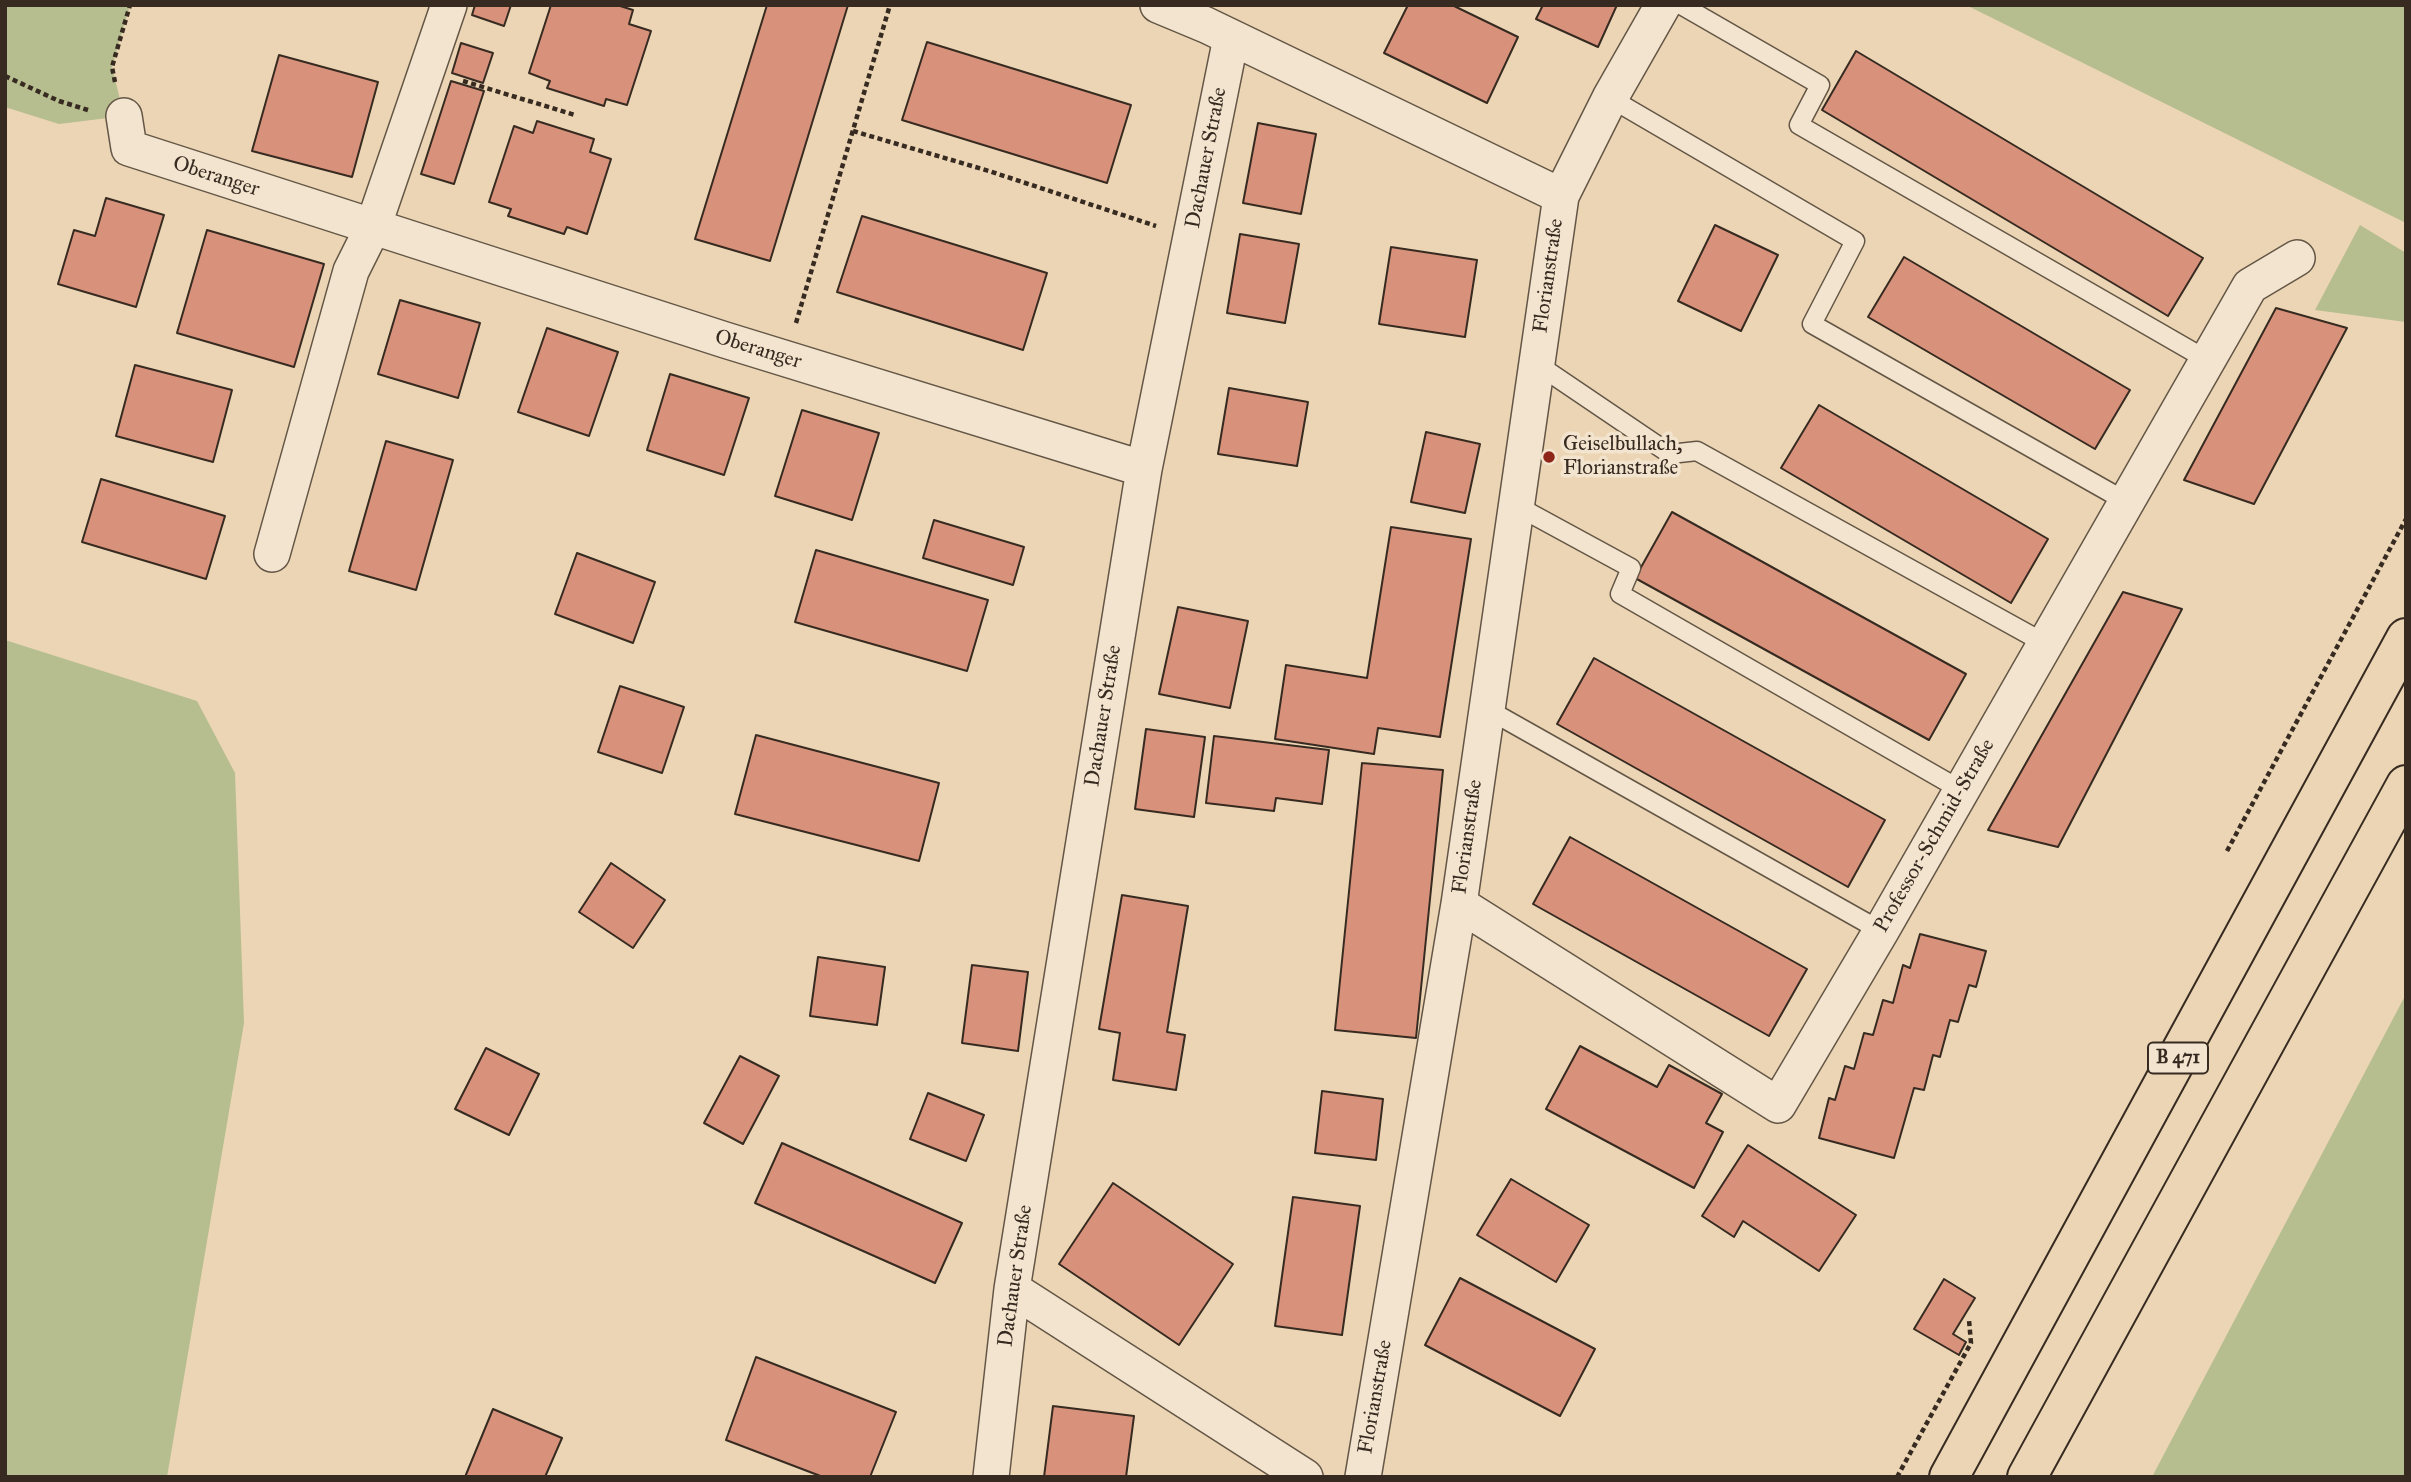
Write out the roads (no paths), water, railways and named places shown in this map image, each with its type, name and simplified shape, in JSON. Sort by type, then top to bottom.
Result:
[{"type":"highway","name":"B 471","points":[[1950,1477],[2406,638]]},
{"type":"highway","points":[[2027,1477],[2406,785]]},
{"type":"street","points":[[272,554],[351,271],[373,227],[449,5]]},
{"type":"street","points":[[1158,5],[1231,38]]},
{"type":"street","name":"Florianstraße","points":[[1363,1477],[1458,904],[1561,196],[1610,98],[1662,5]]},
{"type":"street","name":"Florianstraße","points":[[1231,38],[1561,196]]},
{"type":"street","name":"Dachauer Straße","points":[[991,1477],[1012,1289],[1144,468],[1231,38]]},
{"type":"street","name":"Oberanger","points":[[124,116],[129,148],[786,359],[1144,468]]},
{"type":"street","name":"Professor-Schmid-Straße","points":[[1458,904],[1778,1105],[2046,645],[2250,286],[2297,258]]},
{"type":"street","points":[[1012,1289],[1305,1477]]},
{"type":"lane","points":[[1681,5],[1821,85],[1799,125],[2209,361]]},
{"type":"lane","points":[[1610,98],[1855,241],[1812,324],[2127,502]]},
{"type":"lane","points":[[1536,364],[1670,454],[1697,451],[2046,645]]},
{"type":"lane","points":[[1517,506],[1631,568],[1620,594],[1961,790]]},
{"type":"lane","points":[[1487,709],[1881,931]]},
{"type":"place","name":"Geiselbullach, Florianstraße","points":[[1549,457]]}]
